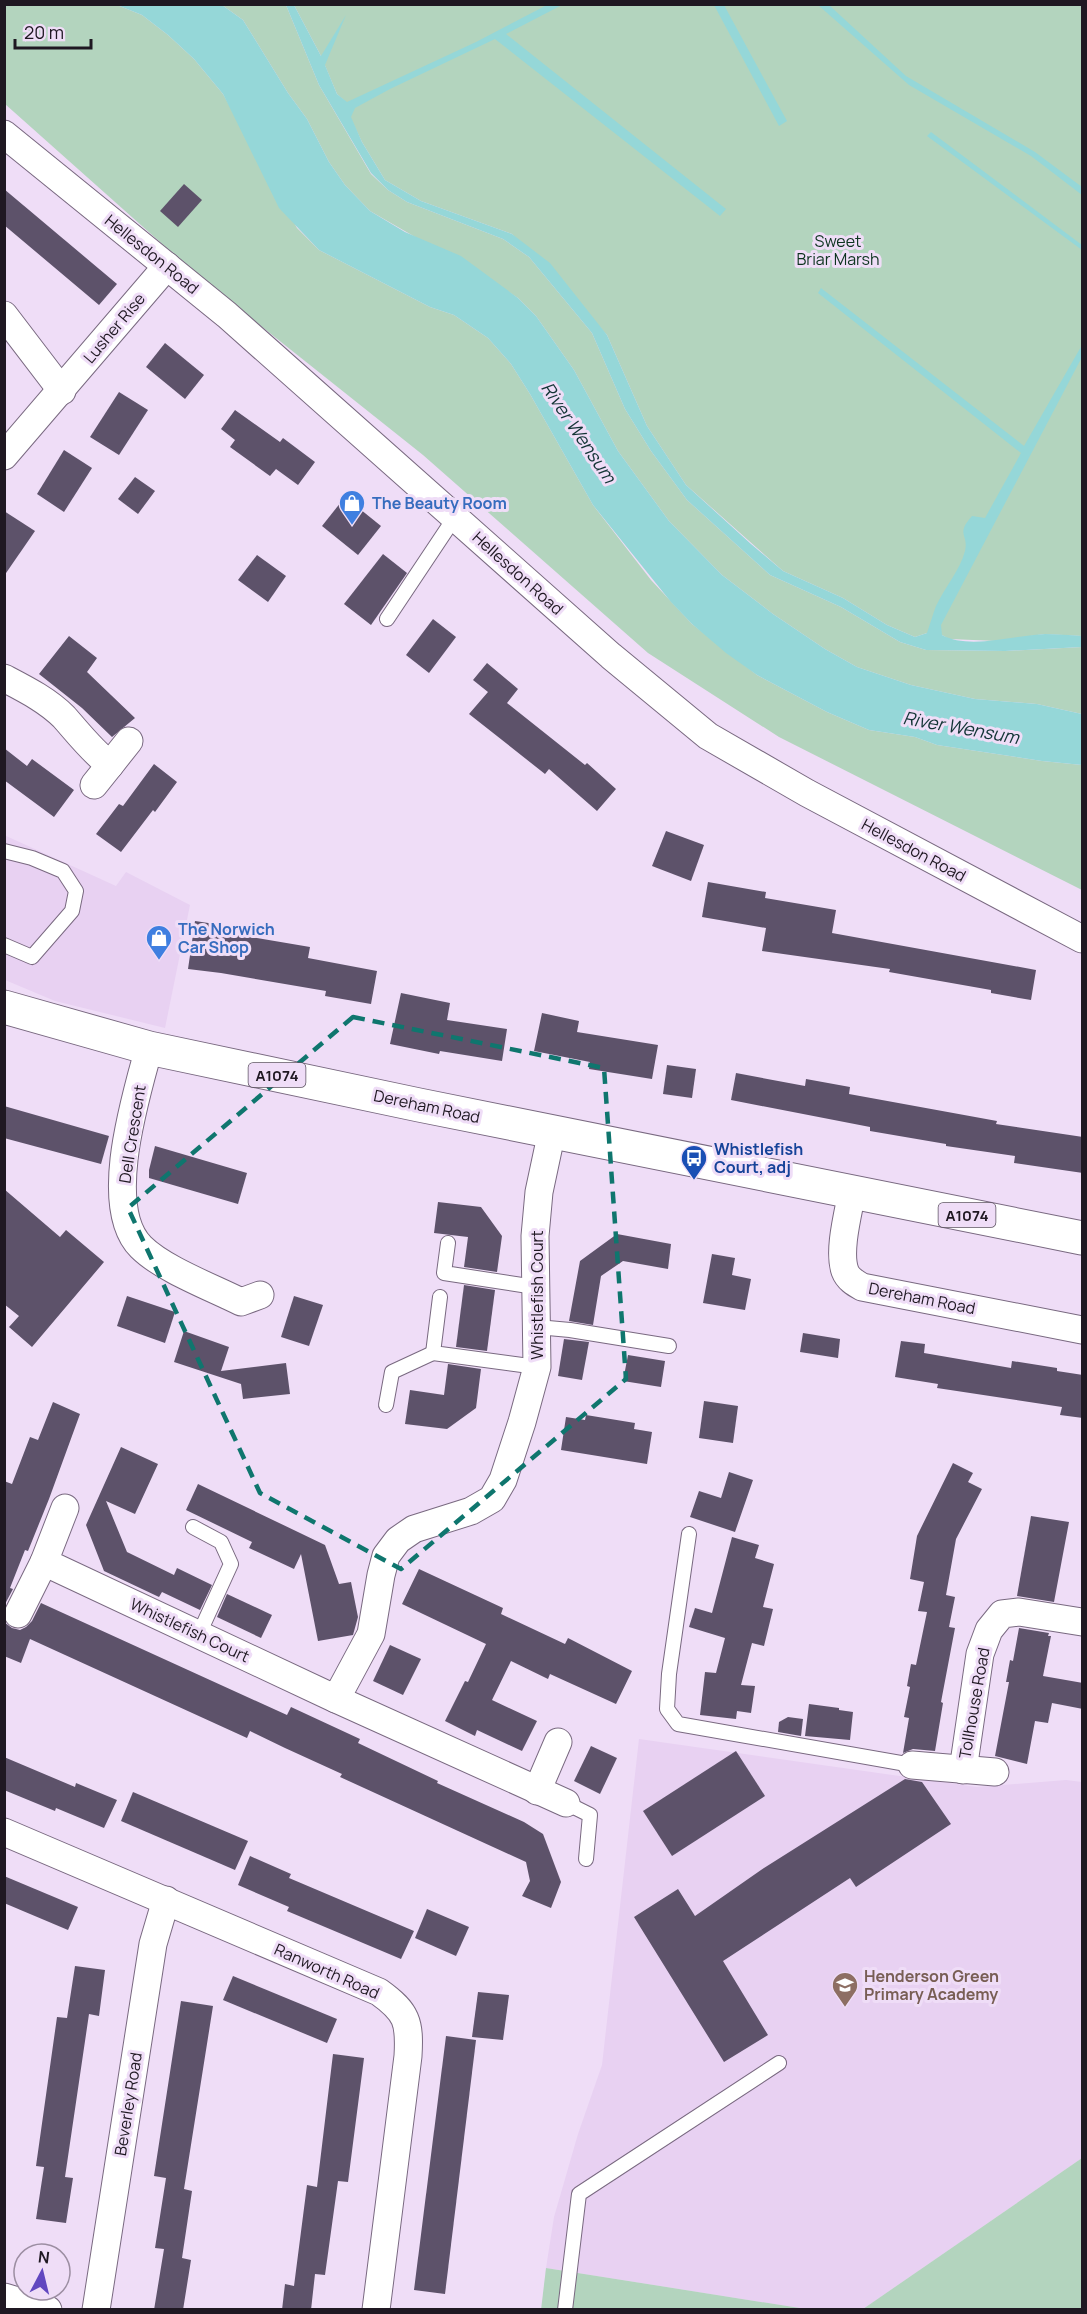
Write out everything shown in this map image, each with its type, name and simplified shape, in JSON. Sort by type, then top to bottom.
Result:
[{"type":"highway","name":"Dereham Road","points":[[4,1007],[149,1048],[1083,1238]]},
{"type":"street","name":"Hellesdon Road","points":[[4,134],[227,315],[611,656],[708,736],[807,793],[1083,939]]},
{"type":"street","name":"Lusher Rise","points":[[4,456],[167,266]]},
{"type":"street","points":[[8,329],[62,391]]},
{"type":"street","points":[[4,678],[33,693],[62,716],[94,753],[102,775],[129,741]]},
{"type":"street","name":"Dell Crescent","points":[[149,1048],[136,1097],[123,1166],[122,1202],[126,1225],[140,1246],[160,1262],[249,1306]]},
{"type":"street","name":"Whistlefish Court","points":[[336,1700],[371,1634],[386,1556],[398,1540],[414,1528],[471,1511],[492,1499],[503,1480],[537,1367],[535,1236],[539,1192],[552,1131]]},
{"type":"street","name":"Dereham Road","points":[[852,1192],[843,1253],[845,1271],[851,1281],[862,1287],[1083,1330]]},
{"type":"street","points":[[18,1614],[44,1562],[65,1508]]},
{"type":"street","name":"Whistlefish Court","points":[[44,1562],[336,1700],[566,1803]]},
{"type":"street","name":"Tollhouse Road","points":[[963,1770],[980,1654],[989,1630],[1002,1614],[1019,1612],[1083,1622]]},
{"type":"street","points":[[537,1791],[558,1742]]},
{"type":"street","name":"Tollhouse Road","points":[[912,1765],[995,1772]]},
{"type":"street","name":"Ranworth Road","points":[[4,1832],[379,1992],[398,2005],[407,2021],[408,2056],[376,2310]]},
{"type":"street","name":"Beverley Road","points":[[96,2310],[153,1944],[166,1900]]},
{"type":"street","points":[[4,2297],[48,2310]]},
{"type":"lane","points":[[387,619],[455,517]]},
{"type":"lane","points":[[4,851],[32,858],[63,871],[76,891],[72,911],[32,957],[4,945]]},
{"type":"lane","points":[[448,1243],[444,1273],[535,1287]]},
{"type":"lane","points":[[433,1353],[440,1297]]},
{"type":"lane","points":[[537,1327],[669,1346]]},
{"type":"lane","points":[[386,1405],[392,1372],[433,1353],[537,1367]]},
{"type":"lane","points":[[194,1527],[221,1542],[231,1564],[198,1634]]},
{"type":"lane","points":[[689,1534],[669,1674],[667,1709],[678,1724],[912,1765]]},
{"type":"lane","points":[[566,1803],[590,1815],[586,1859]]},
{"type":"lane","points":[[566,2310],[579,2194],[779,2063]]},
{"type":"highlighted area","points":[[353,1017],[604,1068],[626,1379],[401,1569],[260,1493],[128,1208]]},
{"type":"shaded area","points":[[4,835],[116,886],[126,872],[190,905],[165,1028],[55,1001],[5,980]]},
{"type":"shaded area","name":"Henderson Green Primary Academy","points":[[639,1739],[977,1787],[1066,1780],[1082,1782],[1082,2158],[863,2309],[806,2309],[546,2268],[554,2217],[578,2134],[602,2065]]},
{"type":"green space","points":[[5,5],[117,5],[142,15],[168,35],[194,59],[223,94],[297,228],[319,250],[430,307],[454,315],[488,338],[511,364],[530,394],[593,505],[651,580],[692,624],[757,675],[827,712],[869,730],[915,737],[937,745],[1082,765],[1082,890],[779,737],[648,653],[423,455],[197,275],[5,104]]},
{"type":"green space","points":[[222,5],[286,5],[319,85],[371,174],[388,190],[407,202],[503,239],[529,257],[592,333],[625,409],[651,451],[687,500],[770,575],[841,607],[900,642],[926,650],[1005,651],[1082,647],[1082,714],[1037,704],[975,699],[911,685],[857,667],[825,649],[773,614],[722,575],[669,521],[618,451],[574,370],[536,316],[518,298],[495,283],[370,211],[345,185],[329,162],[307,119],[288,93],[243,20]]},
{"type":"green space","name":"Sweet Briar Marsh","points":[[294,5],[1082,5],[1082,636],[1044,634],[997,641],[949,639],[942,635],[927,633],[915,637],[887,625],[843,598],[783,571],[686,485],[647,426],[607,335],[512,234],[421,201],[385,180],[362,142],[350,117],[347,103],[337,94],[321,56]]},
{"type":"green space","points":[[1082,2158],[1082,2309],[863,2309]]},
{"type":"green space","points":[[546,2268],[806,2309],[541,2310]]},
{"type":"water","name":"River Wensum","points":[[117,5],[222,5],[243,20],[288,93],[307,119],[329,162],[345,185],[370,211],[405,232],[461,256],[518,298],[536,316],[574,370],[618,451],[669,521],[722,575],[773,614],[825,649],[857,667],[911,685],[975,699],[1037,704],[1082,714],[1082,765],[937,745],[915,737],[869,730],[827,712],[757,675],[726,653],[692,624],[671,602],[593,505],[530,394],[511,364],[488,338],[454,315],[430,307],[319,250],[279,208],[223,94],[194,59],[168,35],[142,15]]},
{"type":"water","points":[[286,5],[294,5],[321,56],[346,15],[325,65],[337,94],[347,102],[476,42],[547,5],[562,5],[506,34],[726,209],[720,216],[495,39],[355,108],[351,117],[362,142],[385,180],[421,201],[512,234],[550,263],[607,335],[647,426],[686,485],[751,544],[783,571],[843,598],[887,625],[915,637],[927,633],[936,606],[960,565],[966,545],[964,527],[972,516],[985,518],[1021,453],[818,293],[821,288],[1024,446],[1082,345],[1082,357],[941,625],[942,635],[965,641],[979,642],[1059,634],[1082,636],[1082,647],[1005,651],[926,650],[900,642],[841,607],[770,575],[687,500],[651,451],[625,409],[592,333],[529,257],[503,239],[407,202],[388,190],[371,173],[319,85]]},
{"type":"water","points":[[714,5],[724,5],[787,121],[779,126]]},
{"type":"water","points":[[818,5],[829,5],[906,76],[1035,152],[1082,187],[1082,195],[1031,156],[909,85]]},
{"type":"water","points":[[931,132],[1082,245],[1082,250],[927,136]]},
{"type":"building","points":[[184,184],[202,200],[178,227],[160,211]]},
{"type":"building","points":[[4,189],[117,284],[99,305],[4,225]]},
{"type":"building","points":[[165,343],[204,375],[185,399],[146,367]]},
{"type":"building","points":[[119,392],[148,410],[119,455],[90,437]]},
{"type":"building","points":[[235,410],[280,442],[283,438],[315,462],[298,485],[276,469],[270,476],[230,447],[235,440],[221,429]]},
{"type":"building","points":[[64,450],[92,468],[64,512],[37,494]]},
{"type":"building","points":[[135,477],[155,491],[138,514],[118,499]]},
{"type":"building","name":"The Beauty Room","points":[[345,497],[381,526],[358,555],[322,526]]},
{"type":"building","points":[[4,511],[35,531],[4,576]]},
{"type":"building","points":[[383,554],[407,573],[371,625],[344,604]]},
{"type":"building","points":[[257,555],[286,576],[268,602],[238,580]]},
{"type":"building","points":[[433,619],[456,637],[429,673],[406,655]]},
{"type":"building","points":[[69,636],[97,658],[87,672],[135,718],[112,737],[82,708],[39,674]]},
{"type":"building","points":[[487,663],[518,689],[507,703],[585,765],[587,763],[616,789],[597,811],[549,769],[545,774],[469,714],[488,692],[473,680]]},
{"type":"building","points":[[4,748],[27,766],[32,759],[74,790],[54,817],[4,780]]},
{"type":"building","points":[[154,764],[177,782],[121,852],[96,834],[119,804],[123,806]]},
{"type":"building","points":[[666,831],[704,845],[691,881],[652,866]]},
{"type":"building","points":[[708,882],[766,892],[765,898],[836,910],[832,933],[1036,970],[1031,1000],[991,993],[991,990],[889,972],[890,969],[762,951],[766,928],[702,917]]},
{"type":"building","points":[[195,921],[228,926],[227,933],[310,947],[308,958],[377,971],[371,1004],[325,996],[326,991],[188,969]]},
{"type":"building","points":[[401,993],[450,1003],[447,1020],[507,1029],[502,1061],[440,1051],[439,1054],[390,1044]]},
{"type":"building","points":[[542,1013],[579,1021],[577,1032],[658,1045],[652,1079],[589,1069],[590,1062],[534,1051]]},
{"type":"building","points":[[667,1065],[696,1069],[692,1098],[663,1094]]},
{"type":"building","points":[[736,1073],[805,1086],[806,1079],[850,1087],[849,1094],[997,1121],[996,1124],[1083,1137],[1083,1173],[1014,1163],[1015,1156],[946,1146],[946,1144],[870,1131],[870,1127],[731,1100]]},
{"type":"building","points":[[4,1106],[109,1136],[101,1164],[4,1138]]},
{"type":"building","points":[[155,1146],[247,1173],[238,1204],[149,1178]]},
{"type":"building","points":[[4,1189],[60,1237],[66,1230],[104,1262],[32,1347],[9,1327],[19,1316],[4,1304]]},
{"type":"building","points":[[438,1202],[481,1207],[502,1236],[497,1272],[464,1267],[468,1237],[434,1233]]},
{"type":"building","points":[[617,1234],[671,1244],[668,1269],[623,1261],[601,1276],[593,1325],[569,1321],[580,1261]]},
{"type":"building","points":[[712,1254],[735,1258],[732,1275],[751,1279],[745,1310],[703,1303]]},
{"type":"building","points":[[464,1285],[495,1290],[487,1351],[456,1347]]},
{"type":"building","points":[[127,1296],[175,1312],[165,1343],[117,1326]]},
{"type":"building","points":[[294,1296],[323,1305],[309,1346],[281,1337]]},
{"type":"building","points":[[184,1331],[229,1347],[221,1371],[286,1363],[290,1394],[243,1399],[241,1384],[174,1362]]},
{"type":"building","points":[[803,1333],[840,1339],[838,1358],[800,1352]]},
{"type":"building","points":[[564,1339],[589,1342],[582,1380],[558,1376]]},
{"type":"building","points":[[901,1341],[925,1344],[924,1353],[1011,1368],[1012,1361],[1057,1368],[1057,1371],[1083,1375],[1083,1418],[1060,1415],[1062,1407],[937,1388],[938,1384],[895,1377]]},
{"type":"building","points":[[628,1355],[665,1361],[661,1387],[623,1381]]},
{"type":"building","points":[[448,1364],[481,1369],[476,1408],[447,1429],[405,1424],[410,1390],[444,1395]]},
{"type":"building","points":[[704,1401],[738,1406],[733,1443],[699,1438]]},
{"type":"building","points":[[53,1402],[80,1414],[49,1499],[28,1551],[25,1550],[10,1588],[13,1589],[4,1606],[4,1481],[12,1484],[30,1437],[38,1440]]},
{"type":"building","points":[[586,1415],[635,1423],[634,1429],[652,1432],[647,1464],[561,1450],[566,1417],[585,1420]]},
{"type":"building","points":[[121,1447],[158,1464],[135,1514],[106,1501],[127,1552],[174,1575],[177,1568],[212,1585],[200,1610],[162,1592],[159,1597],[104,1571],[86,1525]]},
{"type":"building","points":[[953,1463],[973,1473],[968,1482],[982,1489],[956,1539],[946,1595],[955,1597],[949,1627],[955,1628],[941,1702],[943,1703],[935,1751],[913,1749],[903,1753],[909,1718],[904,1717],[910,1687],[907,1686],[911,1664],[916,1665],[927,1612],[918,1611],[924,1582],[910,1579],[917,1536]]},
{"type":"building","points":[[729,1472],[753,1480],[735,1532],[690,1517],[699,1491],[721,1498]]},
{"type":"building","points":[[198,1484],[325,1545],[339,1584],[351,1582],[358,1617],[353,1635],[318,1641],[301,1554],[294,1569],[249,1548],[252,1542],[186,1510]]},
{"type":"building","points":[[1031,1516],[1069,1522],[1054,1602],[1017,1596]]},
{"type":"building","points":[[732,1537],[759,1545],[755,1558],[774,1564],[763,1607],[773,1609],[764,1646],[752,1643],[741,1685],[755,1686],[751,1713],[737,1711],[736,1719],[700,1715],[705,1672],[716,1673],[725,1638],[689,1627],[695,1608],[712,1613]]},
{"type":"building","points":[[419,1569],[503,1608],[501,1614],[565,1644],[568,1638],[632,1671],[616,1704],[550,1674],[548,1679],[511,1661],[492,1700],[537,1721],[522,1751],[477,1730],[475,1736],[445,1721],[465,1681],[468,1682],[486,1644],[402,1604]]},
{"type":"building","points":[[227,1594],[272,1615],[261,1638],[217,1617]]},
{"type":"building","points":[[41,1603],[287,1715],[291,1707],[360,1739],[358,1743],[438,1781],[437,1783],[524,1822],[543,1834],[561,1882],[551,1908],[522,1896],[530,1881],[526,1862],[340,1777],[342,1774],[250,1731],[247,1738],[30,1639],[21,1663],[4,1656],[4,1622],[20,1630],[26,1627],[32,1621]]},
{"type":"building","points":[[1019,1628],[1049,1633],[1048,1636],[1051,1636],[1043,1676],[1083,1683],[1083,1709],[1052,1703],[1048,1723],[1035,1721],[1027,1764],[995,1756],[1009,1682],[1006,1682],[1010,1660],[1013,1661]]},
{"type":"building","points":[[390,1645],[421,1659],[403,1695],[373,1681]]},
{"type":"building","points":[[809,1704],[853,1712],[850,1740],[805,1736]]},
{"type":"building","points":[[788,1717],[803,1719],[801,1736],[778,1732],[779,1722]]},
{"type":"building","points":[[591,1746],[617,1758],[600,1794],[574,1781]]},
{"type":"building","points":[[736,1751],[765,1796],[672,1856],[643,1811]]},
{"type":"building","points":[[4,1757],[75,1787],[76,1783],[117,1800],[104,1828],[4,1790]]},
{"type":"building","points":[[905,1779],[922,1782],[951,1824],[856,1887],[850,1878],[723,1961],[768,2035],[724,2062],[634,1917],[678,1889],[695,1916],[761,1870]]},
{"type":"building","points":[[133,1792],[248,1841],[235,1870],[121,1821]]},
{"type":"building","points":[[250,1856],[291,1874],[289,1878],[414,1931],[401,1959],[287,1911],[289,1907],[238,1885]]},
{"type":"building","points":[[4,1876],[78,1907],[68,1930],[4,1903]]},
{"type":"building","points":[[427,1909],[469,1927],[456,1956],[415,1938]]},
{"type":"building","points":[[75,1966],[105,1970],[99,2016],[89,2014],[65,2177],[73,2178],[66,2223],[36,2219],[44,2167],[36,2166],[57,2017],[67,2018]]},
{"type":"building","points":[[233,1976],[337,2019],[327,2043],[223,2000]]},
{"type":"building","points":[[478,1992],[509,1995],[503,2040],[472,2037]]},
{"type":"building","points":[[181,2001],[213,2006],[184,2189],[192,2191],[182,2258],[191,2260],[183,2310],[154,2310],[164,2249],[155,2248],[166,2178],[154,2176]]},
{"type":"building","points":[[446,2036],[476,2040],[445,2294],[414,2290]]},
{"type":"building","points":[[333,2054],[364,2058],[348,2182],[338,2181],[325,2275],[315,2274],[311,2310],[282,2310],[285,2284],[294,2286],[307,2185],[317,2187]]},
{"type":"place","name":"The Beauty Room","points":[[352,526]]},
{"type":"place","name":"The Norwich Car Shop","points":[[159,961]]},
{"type":"place","name":"Whistlefish Court, adj","points":[[694,1181]]},
{"type":"place","name":"Henderson Green Primary Academy","points":[[845,2008]]}]
